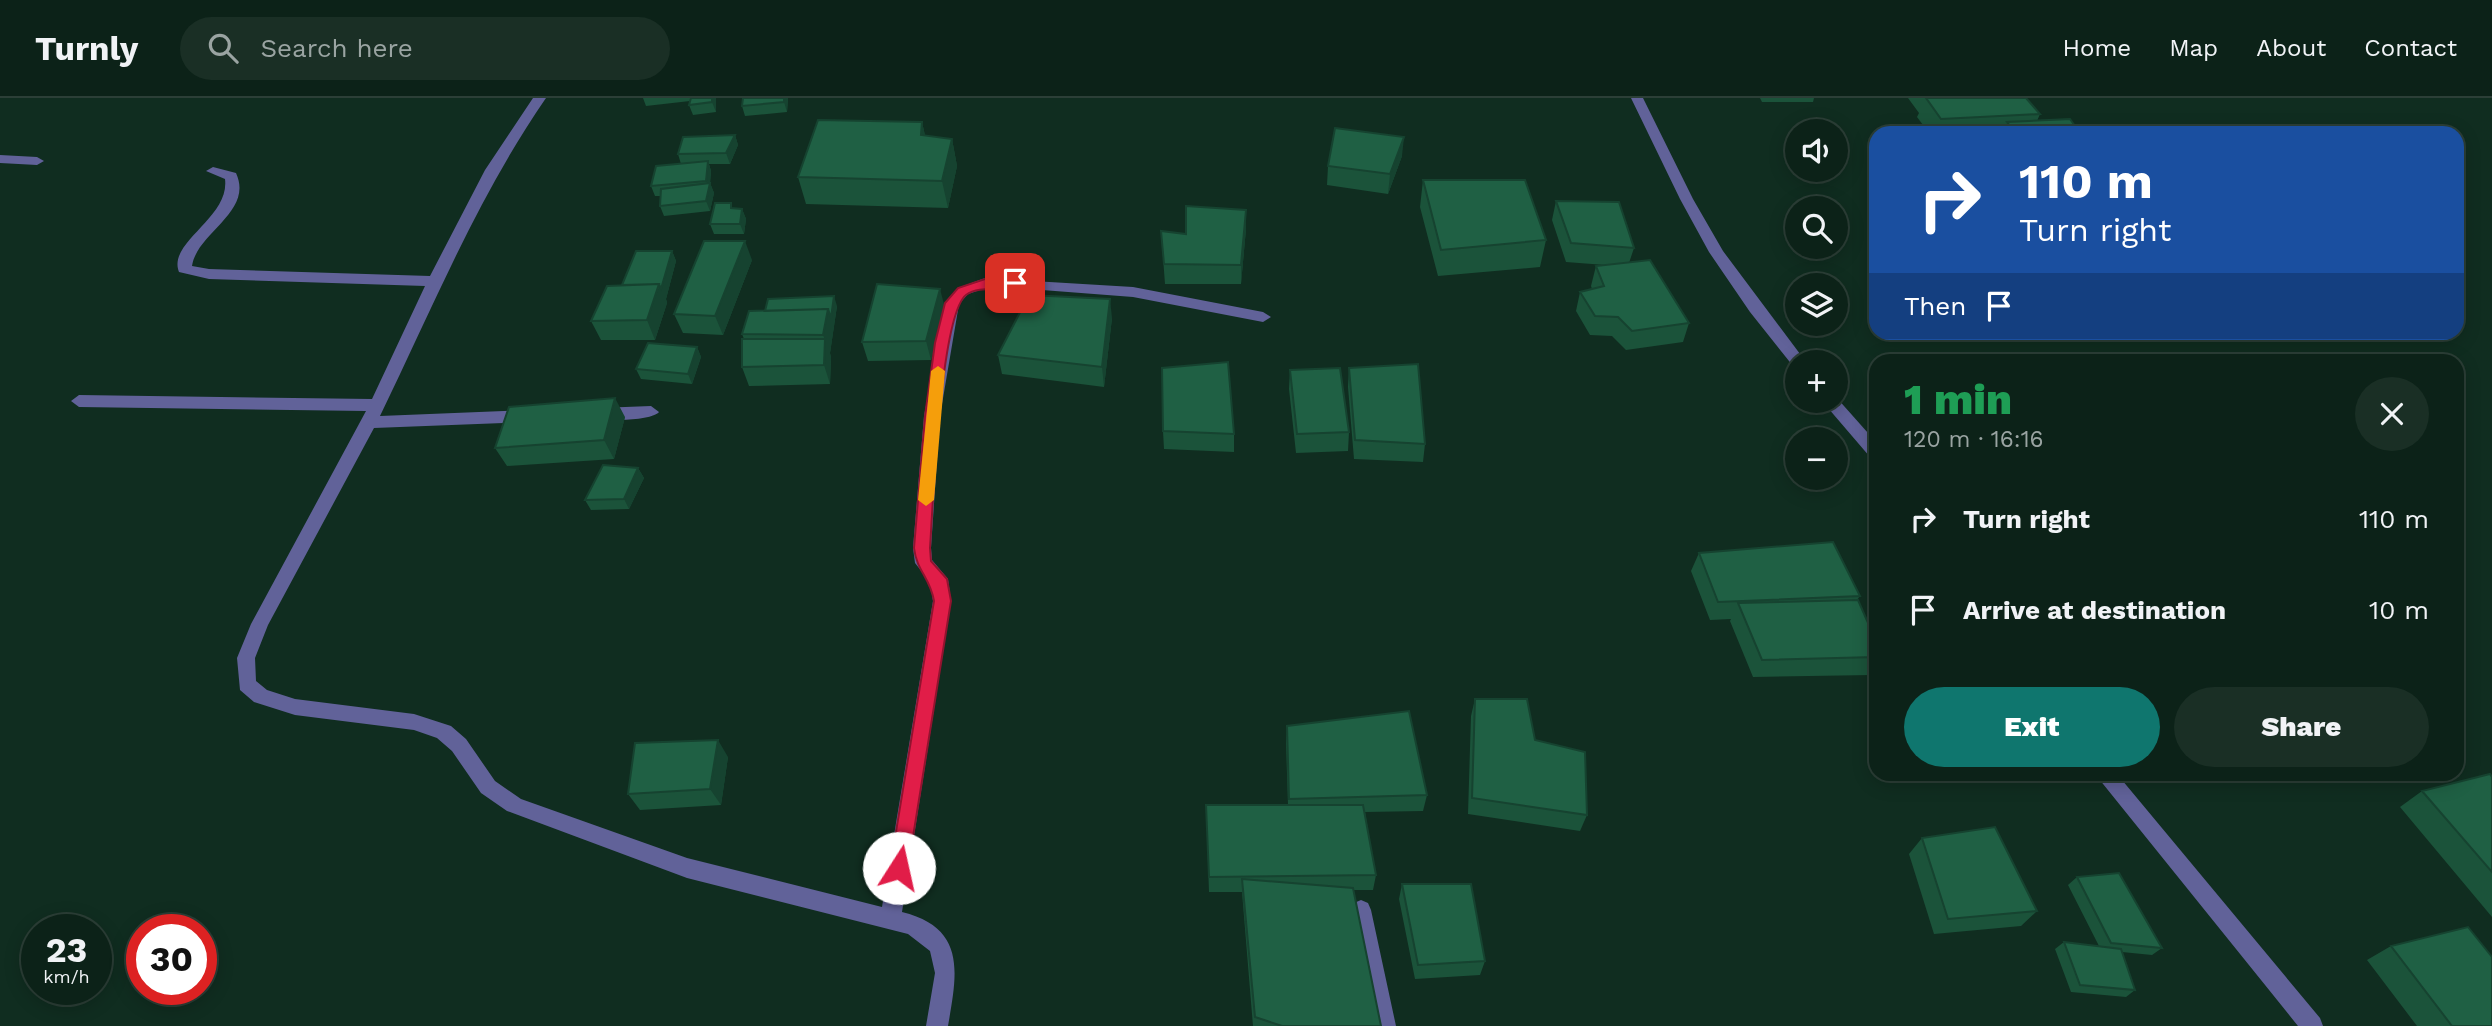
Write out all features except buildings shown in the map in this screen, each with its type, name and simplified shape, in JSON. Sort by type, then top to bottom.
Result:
[{"type":"street","points":[[540,98],[505,148],[436,281],[373,414],[260,624],[246,658],[247,684],[261,696],[295,707],[414,722],[444,732],[459,745],[488,787],[514,805],[687,868],[914,925],[939,946],[946,973],[937,1026]]},
{"type":"street","points":[[1637,98],[1655,126],[1693,211],[1753,304],[1789,350]]},
{"type":"street","points":[[0,159],[37,161]]},
{"type":"street","points":[[212,171],[231,176],[234,186],[231,199],[191,250],[184,261],[184,269],[209,274],[436,281]]},
{"type":"street","points":[[890,919],[943,601],[939,579],[924,564],[922,548],[932,416],[942,343],[952,303],[963,291],[985,283],[1015,283],[1133,292],[1263,317]]},
{"type":"street","points":[[79,401],[373,414],[543,416]]},
{"type":"street","points":[[584,415],[651,412]]},
{"type":"street","points":[[1841,413],[1869,445]]},
{"type":"street","points":[[2111,781],[2312,1026]]},
{"type":"street","points":[[1361,910],[1385,1026]]},
{"type":"slow traffic","points":[[926,500],[938,371]]},
{"type":"route","points":[[899,868],[943,601],[939,579],[924,564],[922,548],[932,416],[942,343],[952,303],[963,291],[985,283],[1015,283]]}]
